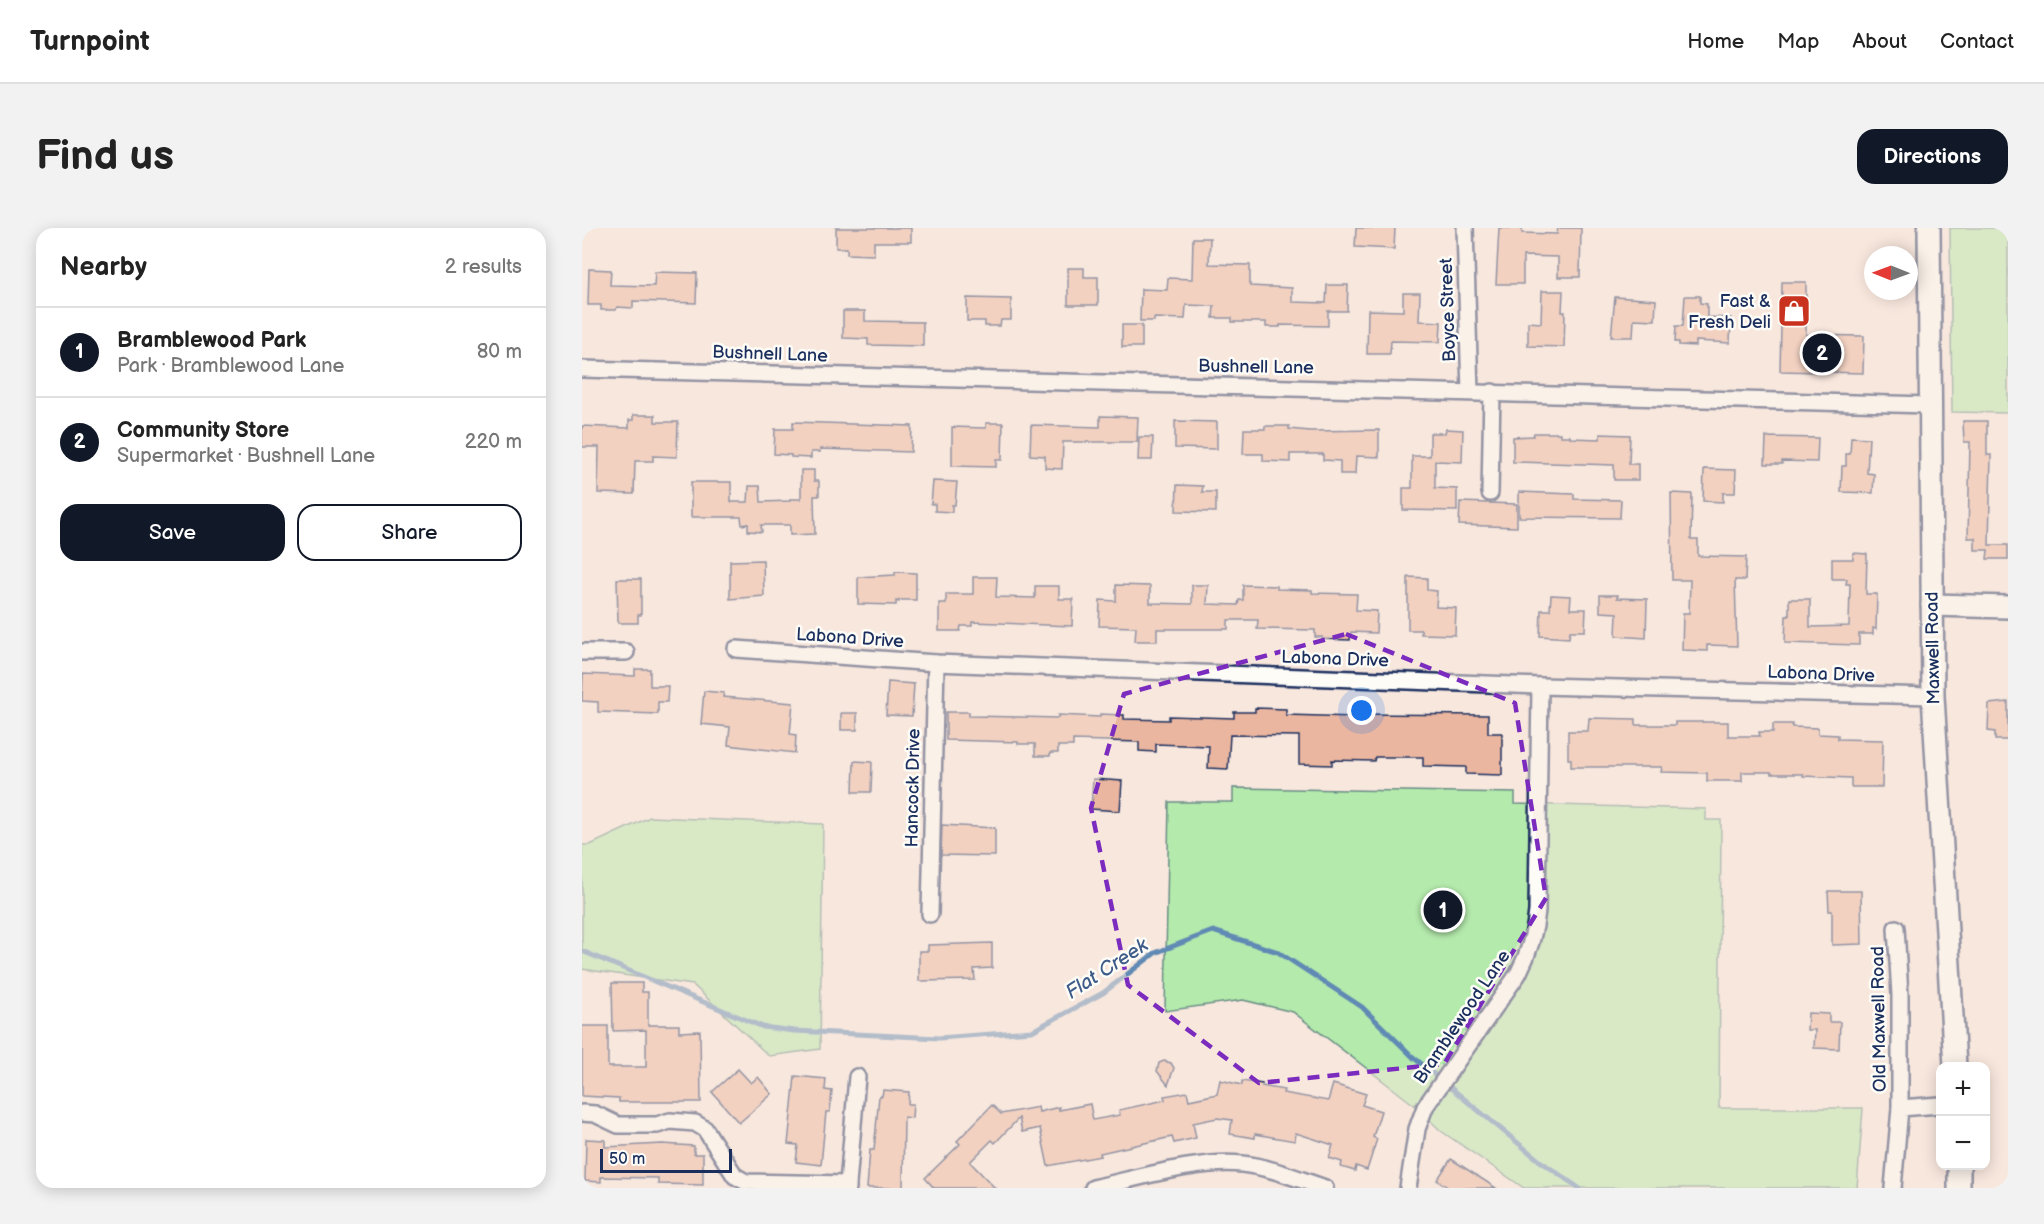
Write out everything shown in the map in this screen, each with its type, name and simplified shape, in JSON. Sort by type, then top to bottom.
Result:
[{"type":"main road","name":"Maxwell Road","points":[[1929,228],[1933,696],[1954,1062]]},
{"type":"main road","points":[[1932,605],[2008,607]]},
{"type":"main road","points":[[1959,1170],[1959,1188]]},
{"type":"street","name":"Boyce Street","points":[[1465,228],[1470,392]]},
{"type":"street","name":"Bushnell Lane","points":[[582,369],[1929,405]]},
{"type":"street","points":[[1490,493],[1492,392]]},
{"type":"street","name":"Labona Drive","points":[[736,649],[936,663],[1540,686],[1933,696]]},
{"type":"street","points":[[582,652],[626,652]]},
{"type":"street","name":"Hancock Drive","points":[[930,914],[936,663]]},
{"type":"street","name":"Bramblewood Lane","points":[[1408,1188],[1417,1130],[1425,1107],[1518,974],[1528,955],[1534,936],[1537,911],[1540,686]]},
{"type":"street","name":"Old Maxwell Road","points":[[1893,1188],[1900,1108],[1900,996],[1896,928]]},
{"type":"street","points":[[582,1113],[595,1114],[613,1124],[623,1126],[657,1125],[670,1121],[701,1125],[735,1176],[746,1182],[848,1186],[857,1077]]},
{"type":"street","name":"Old Maxwell Road","points":[[1900,1108],[1936,1105]]},
{"type":"street","points":[[1092,1188],[1225,1162],[1264,1168],[1325,1188]]},
{"type":"highlighted area","points":[[1346,634],[1515,703],[1546,898],[1444,1064],[1259,1083],[1128,985],[1091,808],[1124,694]]},
{"type":"green space","points":[[1950,228],[2008,228],[2008,413],[1952,412]]},
{"type":"green space","points":[[1233,788],[1515,793],[1515,804],[1706,809],[1706,820],[1721,820],[1719,1108],[1863,1108],[1857,1188],[1524,1188],[1441,1131],[1413,1104],[1293,1012],[1243,1000],[1165,1011],[1169,802],[1233,802]]},
{"type":"green space","points":[[650,817],[823,824],[820,1049],[769,1056],[693,985],[582,969],[582,845],[590,845]]},
{"type":"building","points":[[836,228],[911,228],[911,242],[874,242],[874,255],[847,254],[847,248],[836,248]]},
{"type":"building","points":[[1356,228],[1395,228],[1394,249],[1355,247]]},
{"type":"building","points":[[1499,228],[1522,228],[1522,233],[1557,234],[1558,228],[1581,228],[1580,277],[1558,277],[1558,257],[1523,256],[1523,284],[1496,284]]},
{"type":"building","points":[[1193,238],[1210,238],[1209,264],[1250,265],[1250,286],[1292,288],[1292,302],[1326,303],[1327,285],[1348,285],[1347,311],[1328,311],[1328,326],[1266,327],[1266,322],[1232,322],[1232,318],[1213,318],[1214,306],[1186,305],[1185,319],[1154,318],[1154,321],[1140,321],[1141,289],[1167,290],[1168,278],[1192,279]]},
{"type":"building","points":[[1068,268],[1084,268],[1084,277],[1098,277],[1098,305],[1068,305]]},
{"type":"building","points":[[589,269],[611,270],[610,285],[654,286],[655,272],[697,273],[696,303],[633,301],[633,308],[617,307],[616,310],[601,310],[601,305],[588,305]]},
{"type":"building","points":[[1782,282],[1806,282],[1806,335],[1864,336],[1863,373],[1780,371]]},
{"type":"building","points":[[1542,291],[1563,291],[1564,347],[1528,346],[1528,322],[1541,323]]},
{"type":"building","points":[[1403,293],[1420,293],[1419,321],[1441,322],[1440,342],[1391,341],[1390,354],[1367,354],[1368,310],[1403,311]]},
{"type":"building","points":[[1685,296],[1700,296],[1700,303],[1707,304],[1707,317],[1731,318],[1730,343],[1696,341],[1696,346],[1679,345],[1679,342],[1675,342],[1676,326],[1683,326]]},
{"type":"building","points":[[1615,297],[1656,300],[1655,320],[1634,319],[1633,337],[1611,337]]},
{"type":"building","points":[[967,298],[1011,299],[1011,320],[1001,320],[1000,326],[985,326],[985,321],[967,321]]},
{"type":"building","points":[[843,311],[865,311],[865,321],[923,322],[923,346],[868,345],[868,339],[843,338]]},
{"type":"building","points":[[1122,325],[1142,325],[1142,347],[1122,347]]},
{"type":"building","points":[[633,415],[655,415],[655,422],[678,422],[677,457],[653,456],[653,461],[635,461],[634,494],[598,493],[599,447],[582,447],[582,426],[629,428],[629,420],[633,420]]},
{"type":"building","points":[[1100,416],[1138,417],[1137,442],[1063,442],[1062,469],[1045,468],[1045,456],[1030,455],[1031,425],[1100,427]]},
{"type":"building","points":[[1175,421],[1217,422],[1217,449],[1175,448]]},
{"type":"building","points":[[1963,421],[1987,421],[1987,455],[1991,455],[1989,545],[2008,545],[2008,559],[1987,559],[1988,550],[1975,550],[1975,538],[1968,538],[1970,442],[1964,442]]},
{"type":"building","points":[[793,422],[912,426],[911,452],[820,449],[820,452],[811,452],[811,458],[774,454],[775,429],[793,429]]},
{"type":"building","points":[[986,423],[1003,423],[1002,460],[996,460],[996,467],[952,466],[952,427],[986,428]]},
{"type":"building","points":[[1265,426],[1289,426],[1289,429],[1310,431],[1379,430],[1379,457],[1356,456],[1355,474],[1340,474],[1340,461],[1323,460],[1323,454],[1290,454],[1290,462],[1263,461],[1263,454],[1243,454],[1244,429],[1265,429]]},
{"type":"building","points":[[1446,429],[1463,430],[1462,462],[1435,461],[1435,488],[1457,489],[1457,511],[1403,510],[1403,488],[1412,488],[1412,456],[1430,456],[1430,433],[1445,433]]},
{"type":"building","points":[[1534,433],[1560,433],[1560,436],[1570,436],[1570,438],[1600,439],[1600,434],[1630,435],[1629,464],[1638,464],[1638,480],[1614,480],[1614,465],[1513,462],[1513,437],[1533,436]]},
{"type":"building","points":[[1139,437],[1153,437],[1152,460],[1138,460]]},
{"type":"building","points":[[1766,437],[1818,438],[1817,462],[1782,461],[1782,464],[1765,464]]},
{"type":"building","points":[[1851,437],[1869,438],[1867,473],[1874,474],[1873,493],[1841,492],[1842,466],[1846,466],[1846,454],[1850,454]]},
{"type":"building","points":[[1704,469],[1736,470],[1735,493],[1723,493],[1723,502],[1703,501]]},
{"type":"building","points":[[801,470],[814,470],[814,481],[819,481],[819,496],[814,496],[815,534],[790,535],[790,525],[761,525],[762,532],[748,531],[748,524],[742,525],[741,517],[691,517],[691,482],[731,482],[731,502],[748,502],[749,486],[760,486],[761,502],[790,501],[790,499],[801,499]]},
{"type":"building","points":[[933,481],[957,482],[955,505],[952,505],[952,512],[935,511],[935,504],[931,504]]},
{"type":"building","points":[[1177,485],[1203,486],[1202,492],[1216,492],[1216,512],[1176,511]]},
{"type":"building","points":[[1519,492],[1574,494],[1574,499],[1621,500],[1620,518],[1519,517]]},
{"type":"building","points":[[1671,493],[1692,494],[1691,540],[1698,540],[1698,556],[1746,557],[1745,580],[1735,580],[1737,646],[1707,645],[1707,651],[1682,650],[1683,613],[1689,613],[1690,580],[1672,580]]},
{"type":"building","points":[[1460,502],[1517,504],[1517,527],[1459,525]]},
{"type":"building","points":[[1853,553],[1867,554],[1866,594],[1877,594],[1876,629],[1873,628],[1873,634],[1859,634],[1859,645],[1785,643],[1789,599],[1810,599],[1810,627],[1849,626],[1850,584],[1846,584],[1847,579],[1832,579],[1832,559],[1853,559]]},
{"type":"building","points":[[763,560],[764,596],[730,599],[730,561]]},
{"type":"building","points":[[895,572],[916,573],[916,600],[899,600],[899,602],[896,601],[896,605],[858,604],[858,577],[895,575]]},
{"type":"building","points":[[973,577],[997,577],[996,597],[1035,598],[1035,586],[1059,586],[1059,599],[1073,599],[1072,626],[972,622],[972,626],[961,626],[960,631],[939,631],[939,603],[946,603],[946,594],[973,594]]},
{"type":"building","points":[[1408,577],[1427,578],[1427,590],[1437,591],[1436,607],[1456,608],[1455,635],[1421,634],[1421,630],[1408,630]]},
{"type":"building","points":[[617,579],[641,579],[641,615],[638,615],[638,623],[618,623]]},
{"type":"building","points":[[1116,585],[1150,586],[1150,603],[1192,604],[1192,585],[1208,585],[1207,604],[1238,605],[1239,600],[1243,600],[1243,585],[1312,590],[1312,593],[1357,594],[1356,610],[1377,611],[1376,633],[1351,632],[1350,640],[1322,639],[1322,637],[1315,637],[1315,630],[1257,629],[1258,620],[1228,620],[1228,629],[1157,629],[1157,641],[1135,641],[1136,627],[1099,626],[1100,600],[1116,601]]},
{"type":"building","points":[[1551,595],[1571,596],[1570,609],[1586,609],[1585,631],[1570,631],[1569,638],[1540,636],[1541,610],[1550,610]]},
{"type":"building","points":[[1600,595],[1647,599],[1646,638],[1616,636],[1617,613],[1600,612]]},
{"type":"building","points":[[635,669],[650,669],[650,686],[668,686],[667,702],[658,702],[658,714],[598,712],[598,702],[582,701],[583,674],[635,676]]},
{"type":"building","points":[[888,682],[914,684],[912,716],[886,715]]},
{"type":"building","points":[[704,691],[724,693],[723,697],[793,703],[790,734],[796,735],[795,753],[728,745],[730,727],[701,724]]},
{"type":"building","points":[[2008,702],[2008,740],[1995,740],[1995,732],[1988,731],[1989,704]]},
{"type":"building","points":[[1255,708],[1286,709],[1286,715],[1356,717],[1356,714],[1488,715],[1488,733],[1502,733],[1502,775],[1466,774],[1466,767],[1423,766],[1423,757],[1375,757],[1374,761],[1332,760],[1332,765],[1299,764],[1299,736],[1230,735],[1228,769],[1208,768],[1209,746],[1156,744],[1156,752],[1139,751],[1139,742],[1073,740],[1073,746],[1058,746],[1058,753],[1050,753],[1050,756],[1035,756],[1035,744],[946,740],[946,712],[969,712],[969,716],[1058,718],[1058,715],[1100,717],[1100,714],[1124,715],[1124,719],[1169,720],[1169,716],[1234,718],[1234,712],[1255,712]]},
{"type":"building","points":[[841,713],[857,713],[857,730],[841,730]]},
{"type":"building","points":[[1589,718],[1636,719],[1636,725],[1728,722],[1728,736],[1760,736],[1759,732],[1773,732],[1773,724],[1792,724],[1792,727],[1818,728],[1818,734],[1838,735],[1838,739],[1883,740],[1882,787],[1851,787],[1851,778],[1803,776],[1803,774],[1742,772],[1742,781],[1707,781],[1707,773],[1661,772],[1662,767],[1571,767],[1571,759],[1568,759],[1568,731],[1588,731]]},
{"type":"building","points":[[854,761],[872,762],[871,792],[853,792]]},
{"type":"building","points":[[1093,779],[1122,781],[1120,811],[1091,809]]},
{"type":"building","points":[[942,825],[995,828],[995,856],[941,855]]},
{"type":"building","points":[[1828,891],[1861,891],[1862,944],[1832,945],[1832,911],[1829,911]]},
{"type":"building","points":[[992,943],[992,968],[974,969],[975,980],[919,981],[919,951],[928,951],[928,945]]},
{"type":"building","points":[[612,983],[642,983],[642,992],[648,992],[648,1025],[679,1025],[679,1032],[700,1031],[701,1102],[619,1102],[619,1098],[582,1096],[582,1026],[608,1026],[608,1067],[646,1067],[646,1030],[613,1031]]},
{"type":"building","points":[[1808,1013],[1829,1014],[1829,1022],[1840,1022],[1839,1049],[1814,1048],[1815,1030],[1807,1030]]},
{"type":"building","points":[[1164,1061],[1171,1063],[1174,1068],[1168,1085],[1157,1071],[1159,1063]]},
{"type":"building","points":[[738,1069],[751,1083],[758,1077],[772,1094],[739,1123],[712,1092]]},
{"type":"building","points":[[795,1076],[826,1079],[825,1090],[832,1091],[830,1112],[826,1112],[821,1165],[796,1162],[798,1145],[788,1144]]},
{"type":"building","points":[[1220,1080],[1242,1085],[1242,1081],[1262,1084],[1262,1086],[1284,1090],[1283,1093],[1328,1101],[1333,1084],[1366,1094],[1362,1105],[1381,1111],[1373,1137],[1377,1139],[1367,1170],[1356,1166],[1355,1171],[1341,1167],[1342,1162],[1329,1158],[1333,1145],[1296,1133],[1295,1141],[1255,1134],[1255,1138],[1230,1134],[1232,1120],[1217,1118],[1193,1123],[1196,1138],[1174,1143],[1172,1137],[1100,1153],[1101,1156],[1048,1166],[1040,1128],[1022,1132],[1019,1118],[995,1143],[992,1140],[970,1162],[995,1188],[934,1188],[925,1178],[960,1144],[957,1141],[992,1105],[1001,1114],[1038,1107],[1039,1112],[1059,1107],[1059,1110],[1090,1104],[1093,1120],[1120,1115],[1119,1110],[1165,1100],[1164,1096],[1187,1092],[1189,1100],[1217,1094]]},
{"type":"building","points":[[883,1090],[909,1092],[908,1104],[913,1104],[912,1118],[904,1117],[903,1188],[867,1188],[870,1150],[874,1150],[879,1096],[882,1096]]},
{"type":"building","points":[[586,1139],[605,1140],[605,1147],[662,1144],[694,1146],[694,1154],[703,1154],[703,1185],[658,1184],[658,1178],[601,1177],[601,1182],[585,1181]]},
{"type":"building","points":[[1451,1159],[1496,1188],[1449,1188],[1437,1180]]},
{"type":"waterway","name":"Flat Creek","points":[[582,951],[763,1027],[794,1031],[939,1038],[1032,1031],[1103,993],[1155,953],[1213,931],[1278,952],[1362,1007],[1413,1057],[1540,1161],[1579,1188]]},
{"type":"place","name":"Fast & Fresh Deli","points":[[1794,311]]},
{"type":"place","name":"Community Store","points":[[1822,353]]},
{"type":"place","name":"Bramblewood Park","points":[[1443,910]]}]
